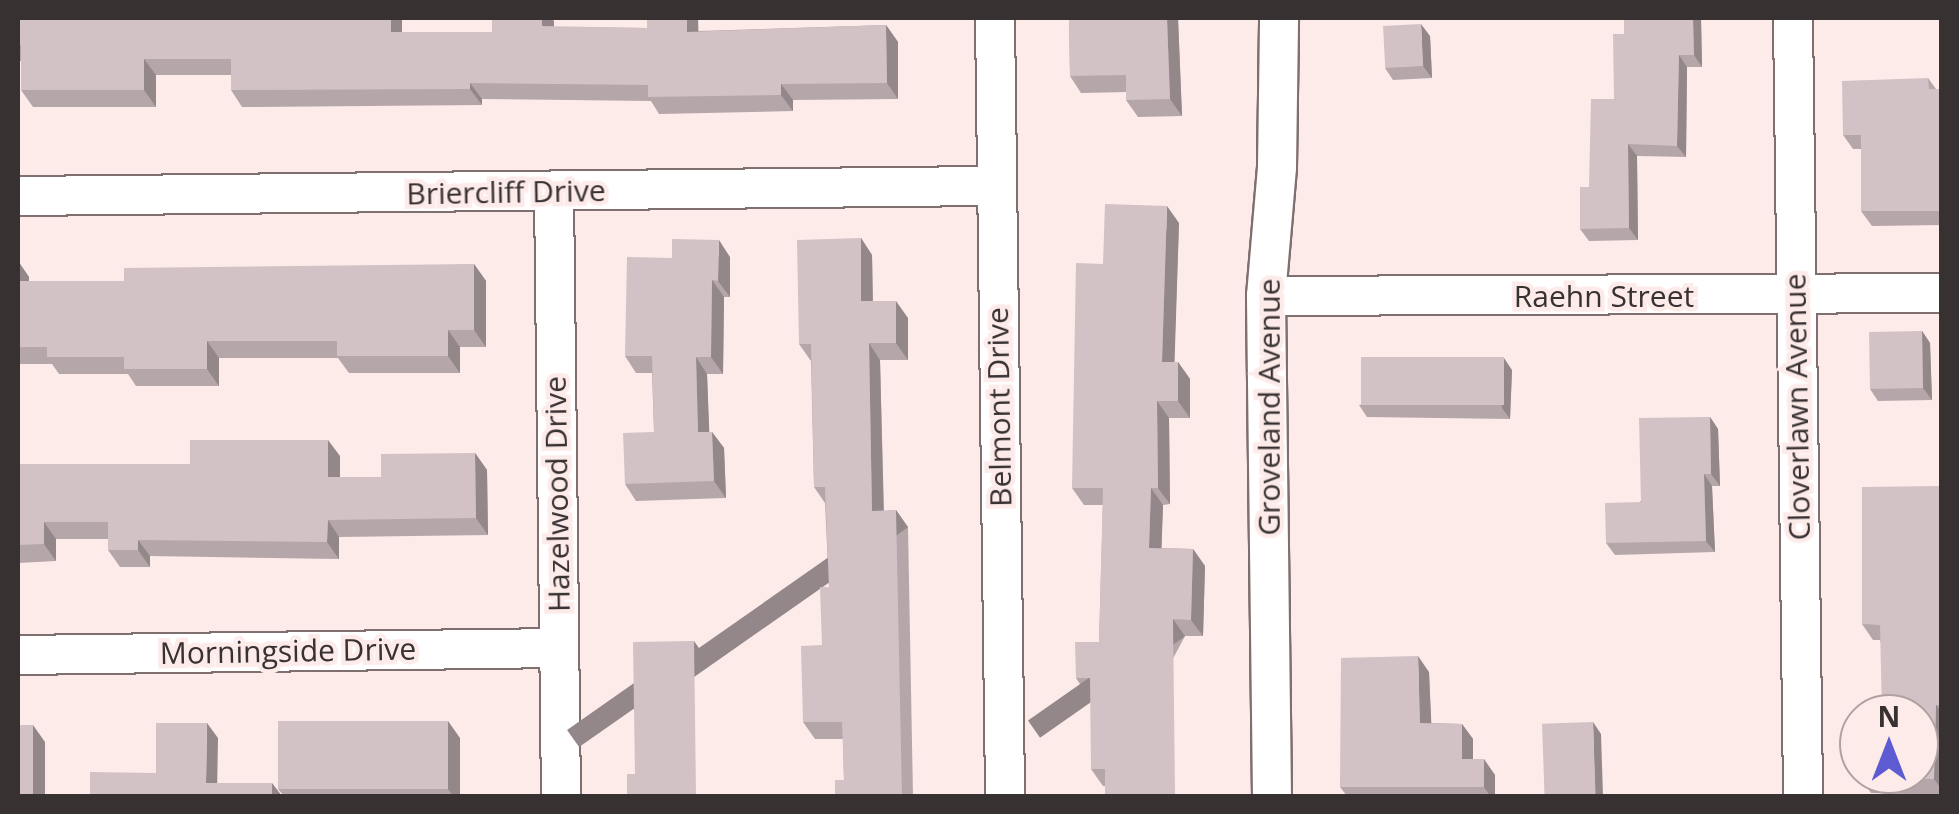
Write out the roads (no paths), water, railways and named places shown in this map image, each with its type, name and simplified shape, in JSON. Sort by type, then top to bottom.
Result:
[{"type":"street","name":"Belmont Drive","points":[[995,18],[1005,796]]},
{"type":"street","name":"Groveland Avenue","points":[[1272,796],[1266,296],[1277,167],[1279,18]]},
{"type":"street","name":"Cloverlawn Avenue","points":[[1792,18],[1803,796]]},
{"type":"street","name":"Briercliff Drive","points":[[18,196],[995,186]]},
{"type":"street","name":"Hazelwood Drive","points":[[554,192],[562,796]]},
{"type":"street","name":"Raehn Street","points":[[1266,296],[1942,293]]},
{"type":"street","name":"Morningside Drive","points":[[18,655],[558,648]]}]
